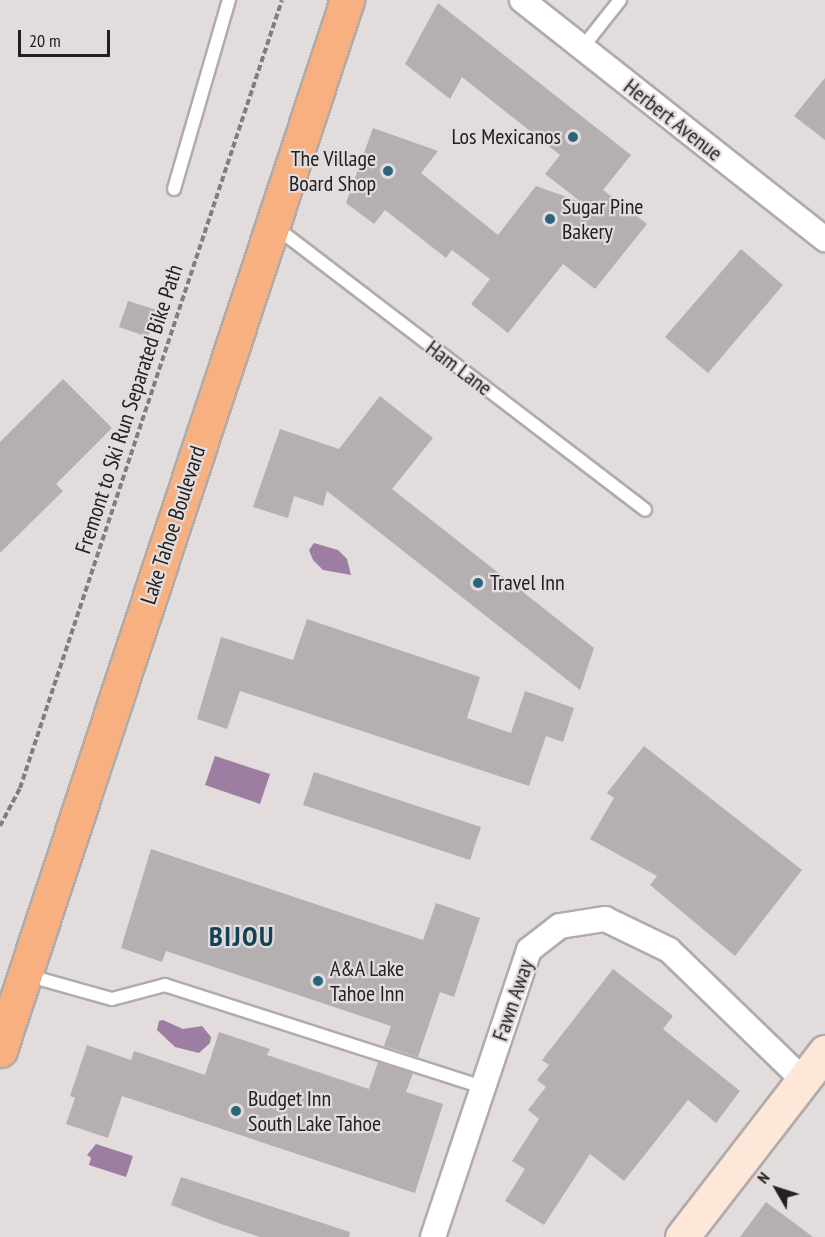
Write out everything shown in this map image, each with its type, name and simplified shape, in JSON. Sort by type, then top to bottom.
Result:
[{"type":"highway","name":"Lake Tahoe Boulevard","points":[[1,1042],[347,0]]},
{"type":"street","name":"Herbert Avenue","points":[[522,0],[825,240]]},
{"type":"street","name":"Fawn Away","points":[[434,1237],[529,950],[560,926],[605,919],[669,950],[803,1080]]},
{"type":"street","points":[[682,1237],[825,1052]]},
{"type":"lane","points":[[174,189],[230,0]]},
{"type":"lane","points":[[582,48],[620,0]]},
{"type":"lane","name":"Ham Lane","points":[[273,225],[645,510]]},
{"type":"lane","points":[[25,974],[112,999],[165,985],[483,1087]]},
{"type":"path","name":"Fremont to Ski Run Separated Bike Path","points":[[0,826],[20,788],[282,0]]},
{"type":"shaded area","points":[[314,543],[338,550],[347,559],[351,575],[323,570],[313,560],[309,550]]},
{"type":"shaded area","points":[[215,756],[270,774],[260,804],[205,785]]},
{"type":"shaded area","points":[[163,1020],[183,1029],[202,1026],[211,1037],[210,1043],[199,1053],[175,1047],[157,1030],[159,1021]]},
{"type":"shaded area","points":[[96,1144],[133,1156],[126,1177],[89,1165],[91,1158],[87,1155]]},
{"type":"building","points":[[438,3],[631,155],[603,190],[647,224],[595,289],[563,264],[508,333],[471,304],[490,279],[452,250],[446,258],[385,210],[374,224],[346,203],[373,128],[438,151],[421,173],[498,235],[536,186],[581,202],[545,174],[560,155],[462,77],[450,99],[405,64]]},
{"type":"building","points":[[825,78],[825,140],[794,116]]},
{"type":"building","points":[[741,249],[783,285],[708,373],[665,337]]},
{"type":"building","points":[[128,301],[157,310],[148,337],[119,327]]},
{"type":"building","points":[[63,379],[112,428],[56,484],[63,491],[0,553],[0,442]]},
{"type":"building","name":"Travel Inn","points":[[380,396],[433,438],[392,489],[594,648],[580,690],[327,491],[323,506],[294,496],[288,518],[253,507],[280,429],[339,449]]},
{"type":"building","points":[[307,619],[480,677],[467,718],[511,733],[525,691],[574,708],[563,742],[546,736],[529,786],[240,691],[227,729],[197,719],[221,637],[293,660]]},
{"type":"building","points":[[644,746],[802,870],[735,956],[650,885],[657,876],[590,839],[614,798],[607,793]]},
{"type":"building","points":[[314,772],[481,827],[470,860],[303,805]]},
{"type":"building","points":[[151,849],[423,940],[436,903],[480,918],[454,997],[440,992],[418,1057],[384,1046],[391,1026],[166,951],[162,962],[121,948]]},
{"type":"building","points":[[613,969],[673,1016],[663,1029],[740,1091],[716,1123],[688,1100],[624,1181],[590,1154],[544,1225],[505,1201],[525,1169],[512,1161],[539,1119],[528,1110],[546,1087],[537,1080],[549,1065],[542,1060]]},
{"type":"building","points":[[219,1032],[270,1049],[267,1055],[369,1089],[378,1062],[413,1073],[406,1092],[443,1104],[415,1193],[122,1096],[108,1138],[66,1124],[75,1098],[70,1096],[87,1045],[131,1060],[134,1051],[205,1075]]},
{"type":"building","name":"Budget Inn South Lake Tahoe","points":[[181,1177],[350,1232],[349,1237],[260,1237],[221,1224],[171,1205]]},
{"type":"building","points":[[766,1202],[813,1237],[740,1237]]},
{"type":"place","name":"Los Mexicanos","points":[[573,137]]},
{"type":"place","name":"The Village Board Shop","points":[[388,171]]},
{"type":"place","name":"Sugar Pine Bakery","points":[[550,219]]},
{"type":"place","name":"Travel Inn","points":[[478,583]]},
{"type":"place","name":"A&A Lake Tahoe Inn","points":[[318,981]]},
{"type":"place","name":"Budget Inn South Lake Tahoe","points":[[236,1111]]},
{"type":"district","name":"BIJOU","points":[[242,936]]}]
